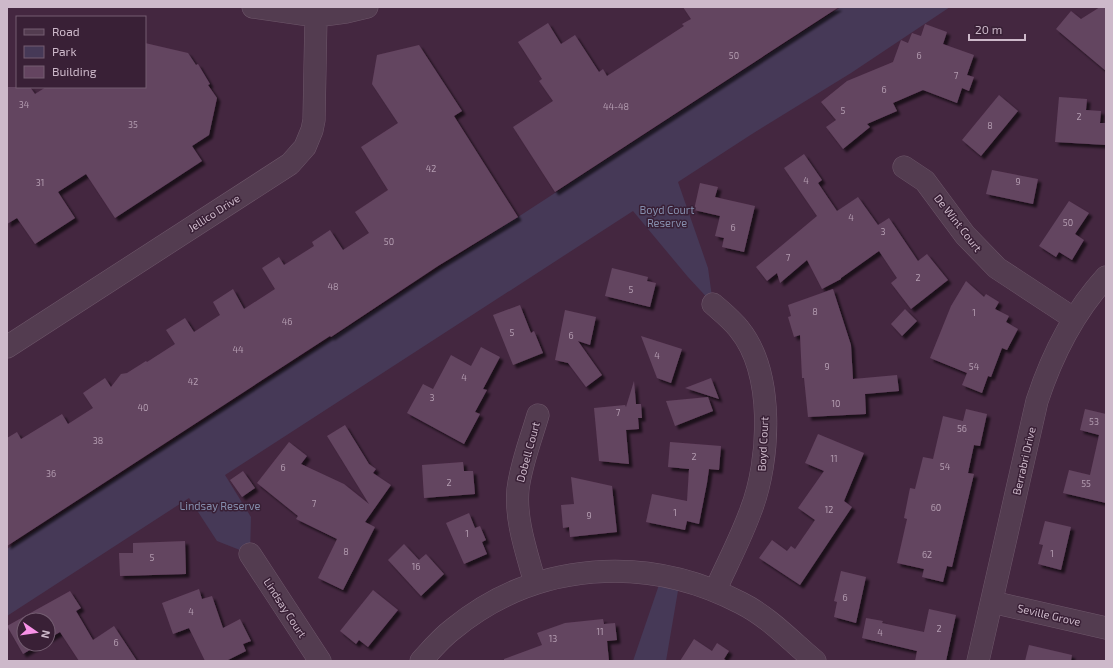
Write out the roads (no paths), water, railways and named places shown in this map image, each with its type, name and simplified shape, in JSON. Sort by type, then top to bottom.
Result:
[{"type":"street","points":[[253,7],[316,16],[366,7]]},
{"type":"street","name":"Jellico Drive","points":[[7,347],[290,164],[310,139],[314,120],[316,16]]},
{"type":"street","name":"De Wint Court","points":[[904,167],[925,181],[965,235],[997,268],[1073,318]]},
{"type":"street","name":"Berrabri Drive","points":[[978,661],[1037,401],[1050,365],[1073,318],[1106,277]]},
{"type":"street","name":"Boyd Court","points":[[713,304],[739,329],[749,343],[763,389],[765,419],[764,458],[757,493],[715,591]]},
{"type":"street","name":"Dobell Court","points":[[536,583],[520,527],[518,502],[521,473],[538,415]]},
{"type":"street","name":"Lindsay Court","points":[[250,554],[320,661]]},
{"type":"street","points":[[421,661],[440,640],[468,618],[506,596],[536,583],[557,577],[613,571],[674,578],[715,591],[742,603],[759,614],[815,661]]},
{"type":"street","name":"Seville Grove","points":[[992,602],[1106,628]]},
{"type":"park label","name":"Boyd Court Reserve","points":[[667,216]]},
{"type":"park label","name":"Lindsay Reserve","points":[[220,506]]}]
